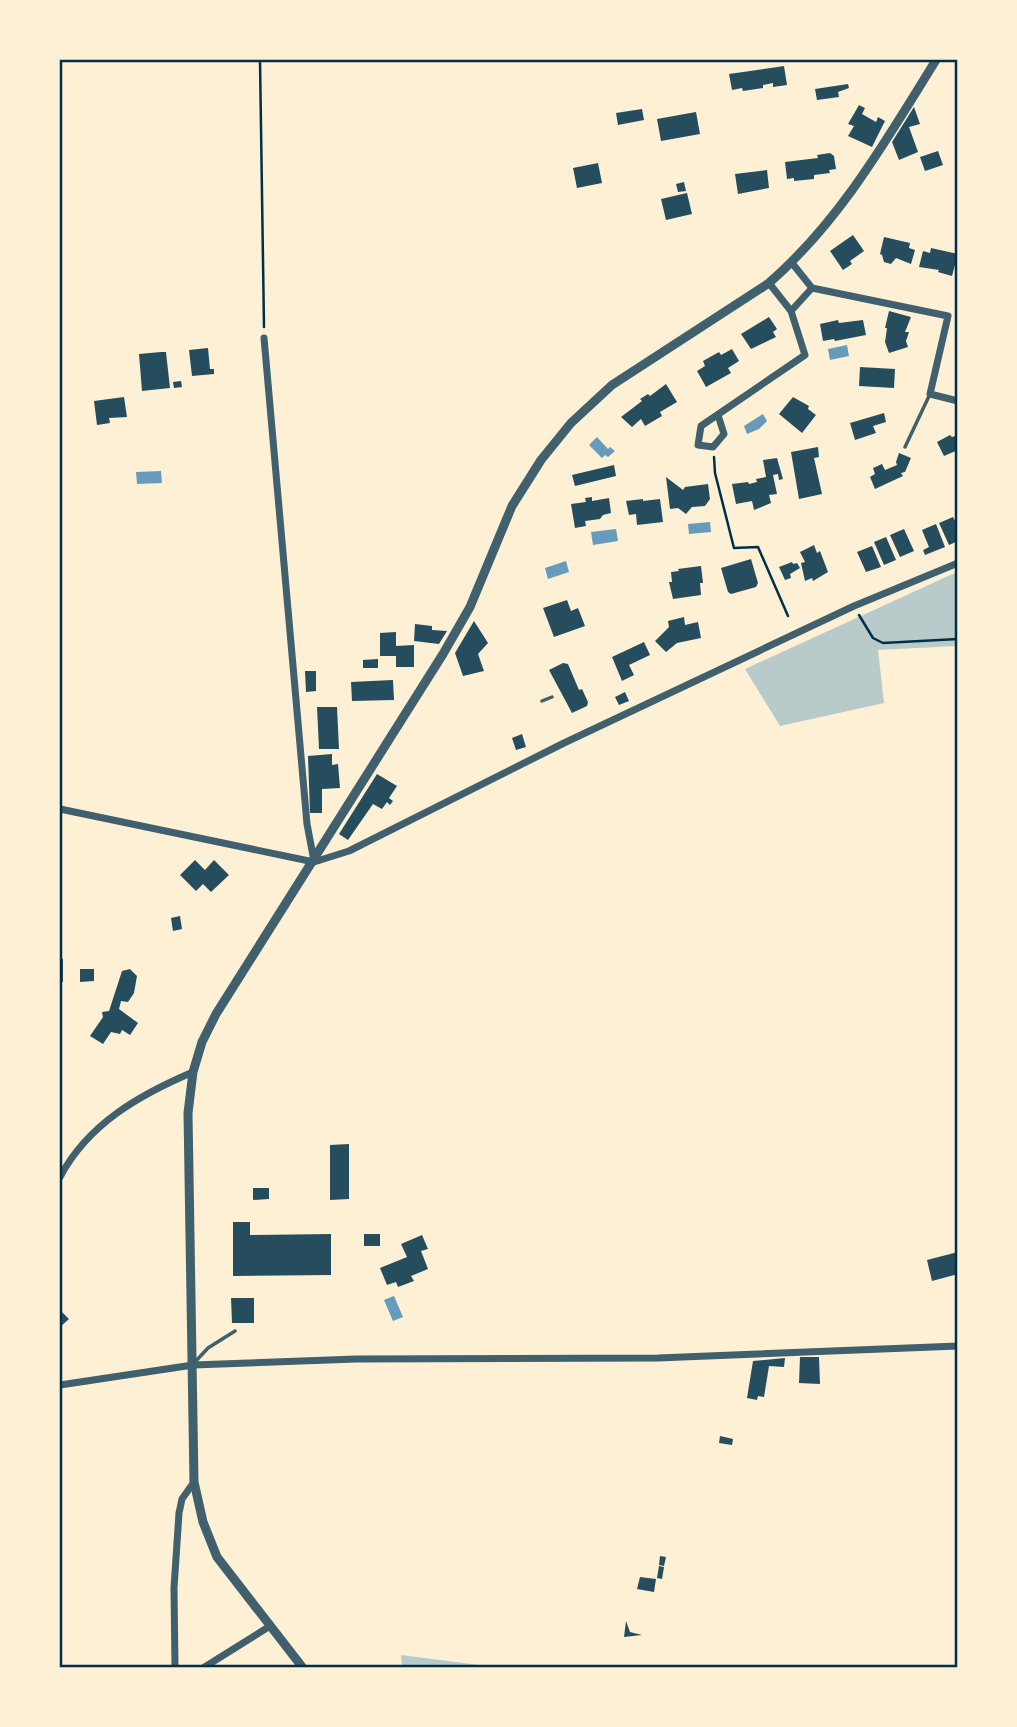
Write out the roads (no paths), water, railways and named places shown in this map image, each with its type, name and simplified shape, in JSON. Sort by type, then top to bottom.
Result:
[{"type":"street","points":[[303,1668],[217,1557],[203,1522],[194,1482],[187,1156],[189,1091],[202,1042],[216,1014],[314,862],[471,607],[512,506],[548,451],[570,423],[612,385],[769,283],[792,263],[823,229],[860,180],[936,60]]},
{"type":"street","points":[[792,263],[812,288],[948,316],[930,394],[957,401]]},
{"type":"street","points":[[718,415],[724,434],[713,447],[698,445],[701,426],[806,355],[791,311],[769,283]]},
{"type":"street","points":[[791,311],[812,288]]},
{"type":"street","points":[[264,338],[307,824],[314,862]]},
{"type":"street","points":[[60,809],[314,862],[349,851],[564,743],[854,607],[957,563]]},
{"type":"street","points":[[60,1177],[77,1148],[113,1116],[157,1088],[193,1072]]},
{"type":"street","points":[[60,1385],[193,1365],[462,1357],[652,1358],[957,1346]]},
{"type":"street","points":[[175,1668],[174,1588],[178,1513],[182,1499],[194,1482]]},
{"type":"street","points":[[203,1668],[270,1626]]},
{"type":"lane","points":[[905,447],[930,394]]},
{"type":"lane","points":[[542,701],[552,696]]},
{"type":"lane","points":[[193,1365],[208,1348],[235,1331]]},
{"type":"water","points":[[847,345],[849,356],[830,360],[828,349]]},
{"type":"water","points":[[763,414],[767,421],[759,429],[747,434],[744,426]]},
{"type":"water","points":[[597,437],[608,449],[610,447],[615,451],[608,457],[605,455],[602,458],[589,445]]},
{"type":"water","points":[[161,471],[162,483],[137,484],[136,472]]},
{"type":"water","points":[[710,522],[711,532],[689,534],[688,524]]},
{"type":"water","points":[[616,529],[618,541],[593,545],[591,532]]},
{"type":"water","points":[[566,561],[569,572],[548,579],[545,568]]},
{"type":"water","points":[[394,1296],[403,1317],[393,1321],[384,1300]]}]
